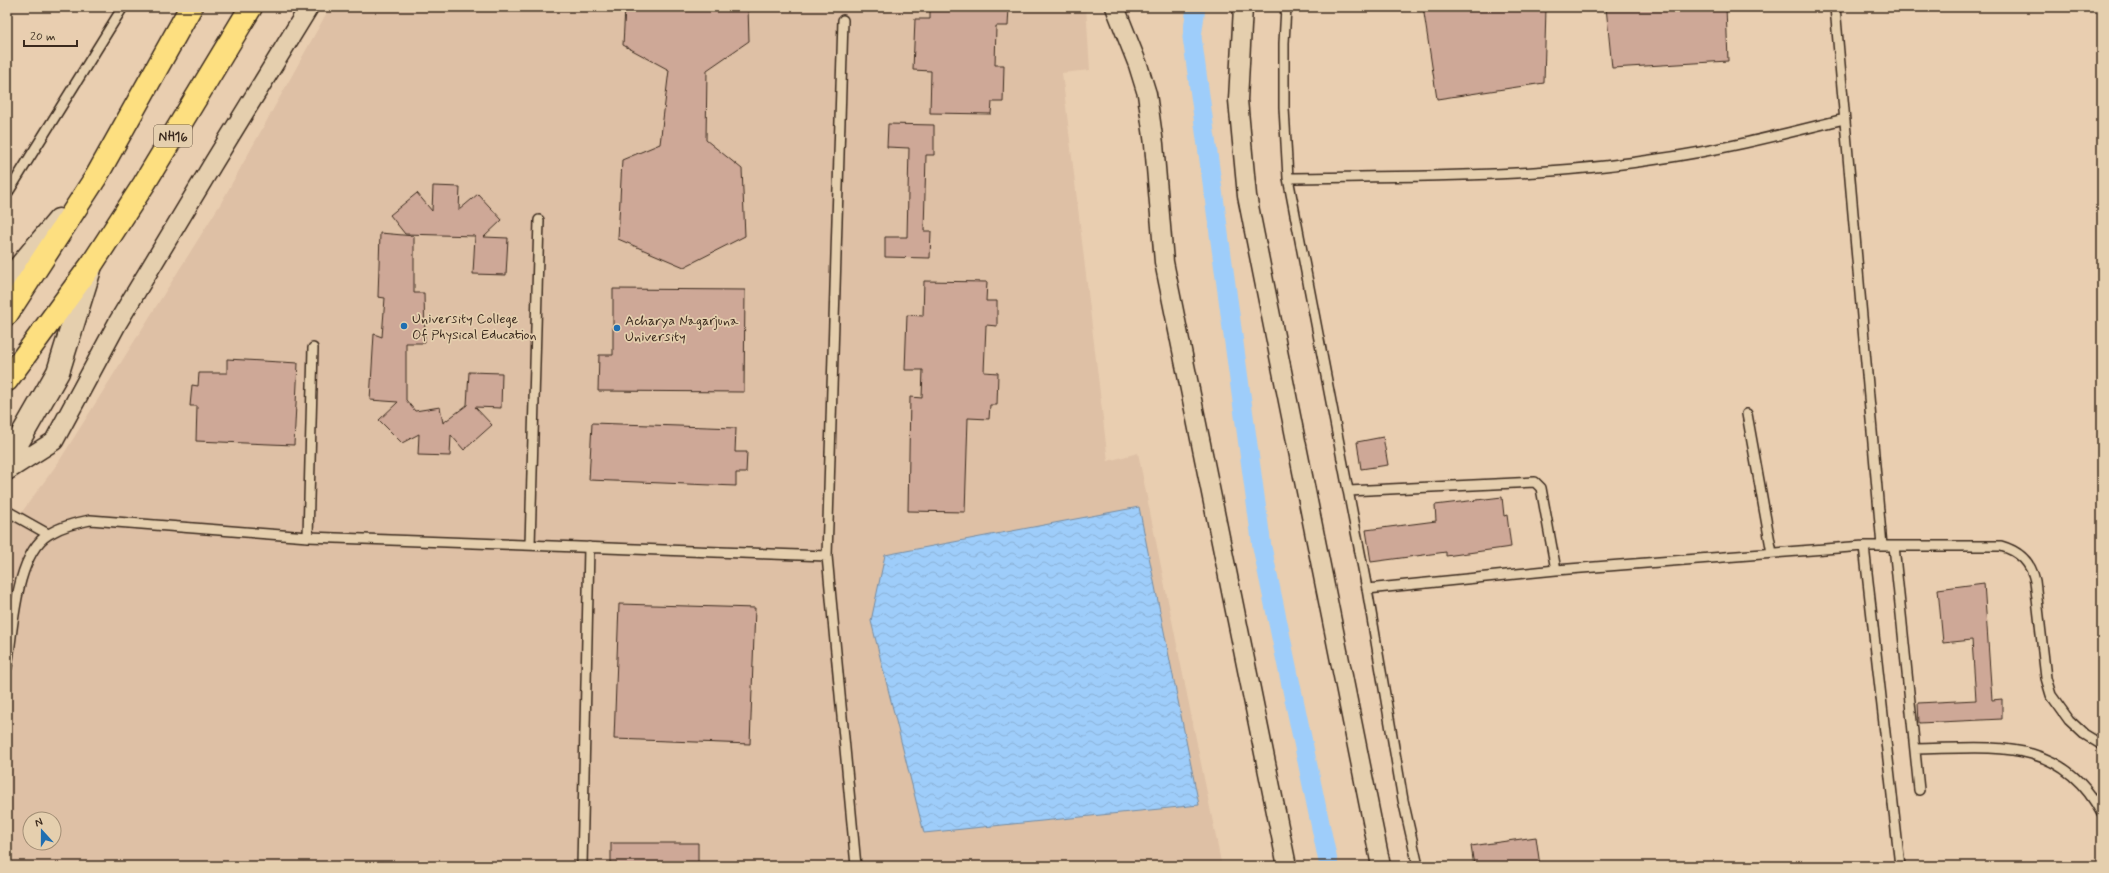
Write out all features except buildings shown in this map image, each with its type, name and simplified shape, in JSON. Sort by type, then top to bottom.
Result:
[{"type":"highway","points":[[7,314],[96,177],[191,7]]},
{"type":"highway","name":"NH16","points":[[7,380],[92,264],[144,184],[251,7]]},
{"type":"main road","points":[[7,282],[96,177]]},
{"type":"main road","points":[[7,461],[58,372],[92,264]]},
{"type":"street","points":[[7,471],[54,441],[118,322],[309,7]]},
{"type":"street","points":[[1115,7],[1138,65],[1147,94],[1154,144],[1164,262],[1287,866]]},
{"type":"street","points":[[1244,7],[1238,100],[1246,196],[1381,866]]},
{"type":"lane","points":[[7,194],[123,7]]},
{"type":"lane","points":[[1286,7],[1284,43],[1284,108],[1288,178],[1367,589],[1403,800],[1418,866]]},
{"type":"lane","points":[[1835,7],[1882,546]]},
{"type":"lane","points":[[843,20],[827,556],[856,866]]},
{"type":"lane","points":[[1288,178],[1498,174],[1550,171],[1650,161],[1727,148],[1844,119]]},
{"type":"lane","points":[[530,545],[539,220]]},
{"type":"lane","points":[[308,537],[313,348]]},
{"type":"lane","points":[[1747,414],[1772,553]]},
{"type":"lane","points":[[1348,491],[1535,482],[1541,488],[1556,570]]},
{"type":"lane","points":[[7,511],[48,534]]},
{"type":"lane","points":[[7,667],[20,581],[29,556],[48,534],[66,525],[90,520],[308,537],[827,556]]},
{"type":"lane","points":[[1864,546],[1900,866]]},
{"type":"lane","points":[[1367,589],[1556,570],[1864,546],[2001,546],[2020,555],[2033,570],[2046,678],[2051,695],[2069,720],[2084,734],[2102,745]]},
{"type":"lane","points":[[1894,546],[1919,790]]},
{"type":"lane","points":[[582,866],[589,547]]},
{"type":"lane","points":[[1915,749],[2012,750],[2041,756],[2060,765],[2078,779],[2094,799],[2102,814]]},
{"type":"shaded area","name":"Acharya Nagarjuna University","points":[[330,7],[1086,7],[1090,70],[1062,73],[1108,461],[1138,453],[1221,862],[1207,866],[7,866],[7,532],[58,463],[221,203]]},
{"type":"water","points":[[1139,507],[1199,805],[924,833],[871,621],[885,555]]},
{"type":"waterway","points":[[1196,7],[1192,37],[1262,547],[1329,866]]},
{"type":"place","name":"University College Of Physical Education","points":[[404,326]]},
{"type":"place","name":"Acharya Nagarjuna University","points":[[617,328]]}]
